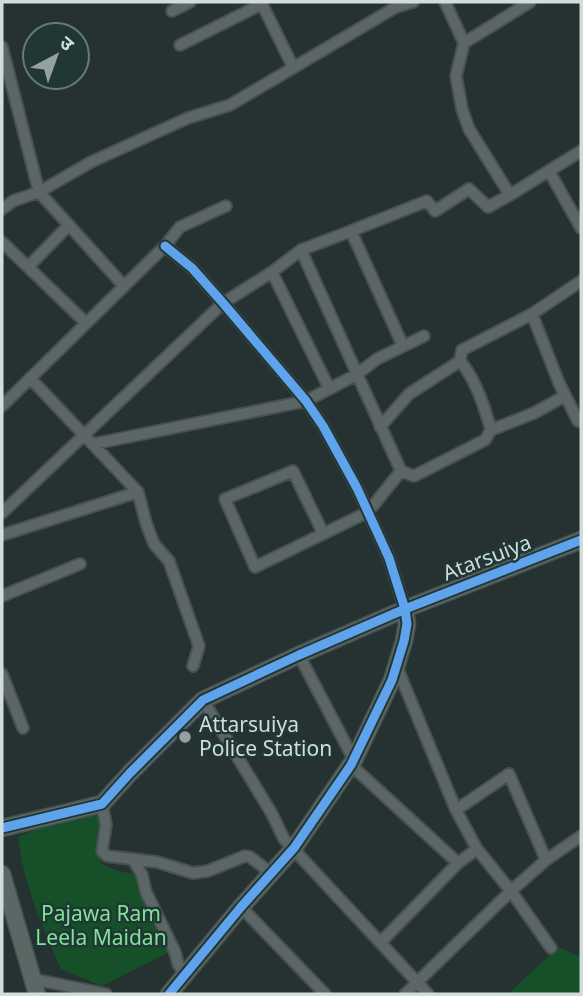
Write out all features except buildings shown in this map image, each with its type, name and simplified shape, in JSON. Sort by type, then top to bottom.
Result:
[{"type":"street","points":[[172,11],[190,2]]},
{"type":"street","points":[[2,209],[91,162],[188,118],[230,105],[396,7],[414,2]]},
{"type":"street","points":[[445,2],[464,43],[456,76],[462,109],[469,129],[510,195]]},
{"type":"street","points":[[464,43],[530,2]]},
{"type":"street","points":[[180,45],[262,3],[293,67]]},
{"type":"street","points":[[2,47],[38,192],[124,286]]},
{"type":"street","points":[[2,513],[223,303],[301,250],[427,201],[435,211],[469,189],[488,207],[581,151]]},
{"type":"street","points":[[549,171],[581,228]]},
{"type":"street","points":[[2,405],[165,246],[180,227],[226,206]]},
{"type":"street","points":[[28,267],[69,225]]},
{"type":"street","points":[[351,231],[404,346]]},
{"type":"street","points":[[2,242],[86,323]]},
{"type":"street","points":[[165,246],[192,268],[223,303],[306,401],[323,426],[357,488],[389,558],[407,624],[392,680],[353,762],[294,848],[169,994]]},
{"type":"street","points":[[301,250],[401,471],[414,476],[485,440],[491,430],[534,413],[565,396]]},
{"type":"street","points":[[272,272],[329,388]]},
{"type":"street","points":[[380,427],[409,394],[460,360],[463,350],[532,314],[581,281]]},
{"type":"street","points":[[532,314],[559,383],[578,421]]},
{"type":"street","points":[[93,444],[306,401],[356,375],[377,359],[424,336]]},
{"type":"street","points":[[460,360],[466,367],[485,409],[491,430]]},
{"type":"street","points":[[30,378],[138,492],[146,523],[155,544],[169,561],[199,646],[192,667]]},
{"type":"street","points":[[323,533],[293,471],[225,499],[255,567],[368,512],[401,471]]},
{"type":"street","points":[[2,535],[138,492]]},
{"type":"street","name":"Atarsuiya","points":[[102,804],[203,700],[405,609],[581,540]]},
{"type":"street","points":[[2,596],[80,564]]},
{"type":"street","points":[[299,655],[353,762],[458,863]]},
{"type":"street","points":[[396,665],[456,810],[477,849],[551,948]]},
{"type":"street","points":[[2,674],[23,728]]},
{"type":"street","points":[[203,700],[272,814],[284,839],[428,994]]},
{"type":"street","points":[[456,810],[509,774],[546,860]]},
{"type":"street","points":[[2,828],[102,804],[106,825],[102,851],[107,856],[157,862],[193,873],[208,871],[245,856],[271,873]]},
{"type":"street","points":[[405,994],[511,891],[546,860],[581,836]]},
{"type":"street","points":[[380,942],[458,863],[477,849]]},
{"type":"street","points":[[133,859],[185,975]]},
{"type":"street","points":[[2,874],[35,986],[106,994]]},
{"type":"street","points":[[241,907],[325,994]]},
{"type":"green space","name":"Pajawa Ram Leela Maidan","points":[[69,816],[99,816],[103,822],[101,864],[137,875],[171,951],[102,986],[61,969],[24,872],[18,837]]},
{"type":"green space","points":[[558,947],[581,957],[581,994],[508,994]]},
{"type":"cycle path","points":[[165,246],[192,268],[223,303],[306,401],[323,426],[357,488],[389,558],[407,624],[392,680],[351,765],[294,848],[169,994]]},
{"type":"cycle path","points":[[2,828],[102,804],[203,700],[405,609],[581,540]]},
{"type":"place","name":"Attarsuiya Police Station","points":[[185,737]]}]
